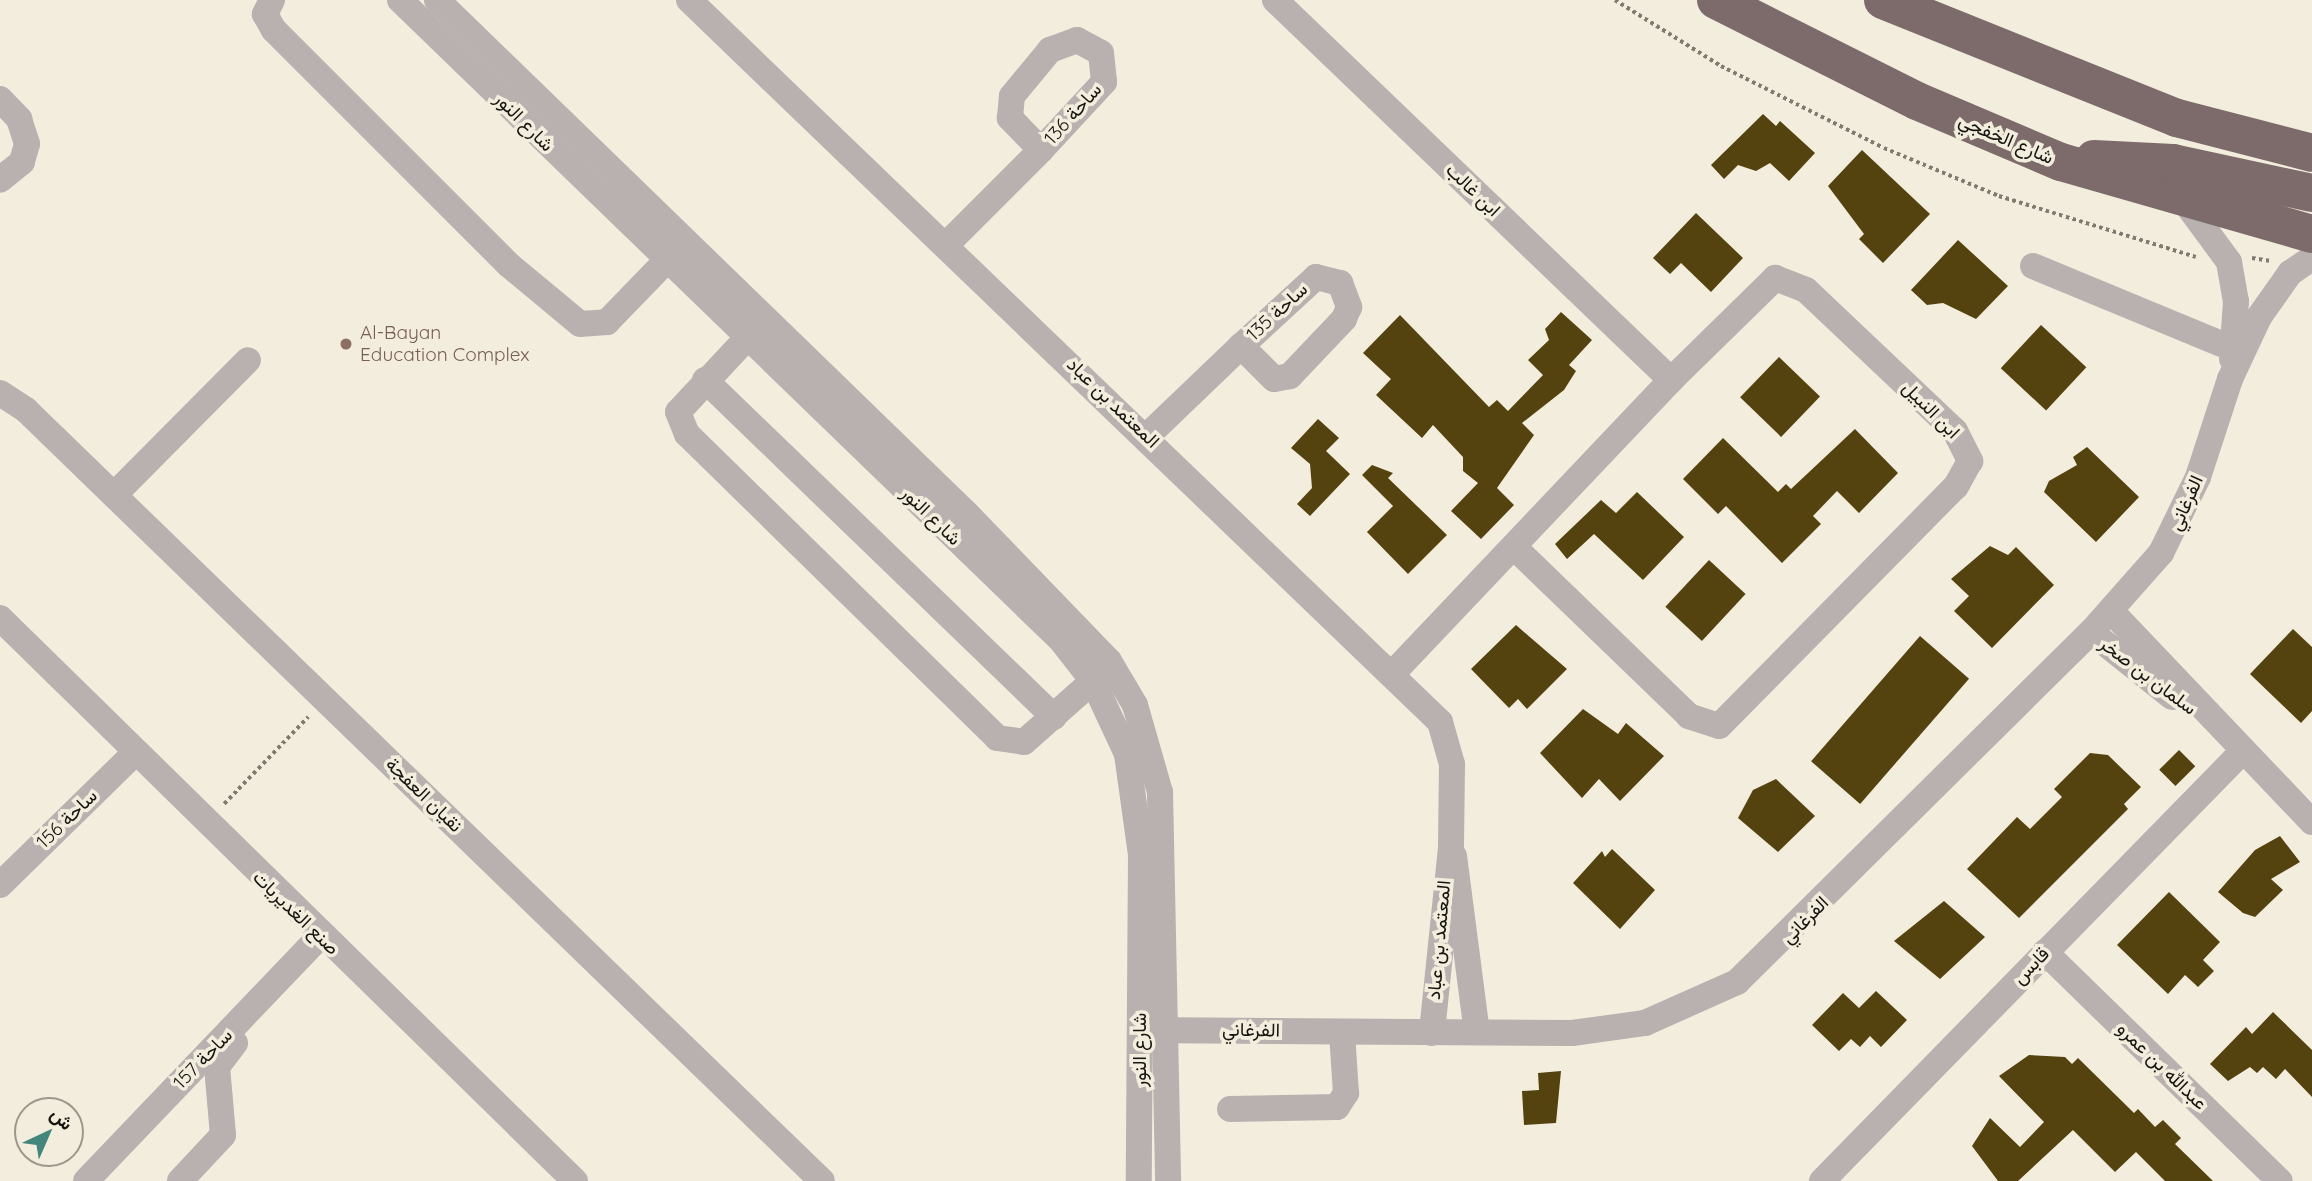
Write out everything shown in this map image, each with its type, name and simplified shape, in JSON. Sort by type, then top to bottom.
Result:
[{"type":"highway","name":"شارع الخفجي","points":[[1716,0],[1917,101],[2061,162],[2185,202],[2312,234]]},
{"type":"highway","points":[[1883,0],[2177,118],[2312,153]]},
{"type":"highway","points":[[2061,162],[2119,158],[2173,163],[2312,193]]},
{"type":"street","points":[[272,0],[265,14],[274,30],[569,317],[600,327],[667,260]]},
{"type":"street","name":"شارع النور","points":[[400,0],[1061,640],[1093,681],[1126,754],[1135,795],[1140,1030],[1139,1181]]},
{"type":"street","name":"شارع النور","points":[[437,0],[1080,627],[1135,705],[1160,792],[1167,1028],[1168,1181]]},
{"type":"street","name":"ابن غالب","points":[[1275,0],[1671,380]]},
{"type":"street","name":"المعتمد بن عباد","points":[[701,4],[1393,673],[1440,722],[1448,743],[1451,848],[1477,1032]]},
{"type":"street","points":[[0,99],[27,134],[22,162],[2,178]]},
{"type":"street","points":[[0,113],[14,141],[2,178]]},
{"type":"street","name":"ساحة 136","points":[[947,244],[1041,150]]},
{"type":"street","name":"الفرغاني","points":[[2185,202],[2229,262],[2236,300],[2230,379]]},
{"type":"street","name":"الفرغاني","points":[[1140,1030],[1167,1028],[1432,1033],[1572,1032],[1645,1023],[1737,982],[2112,612],[2174,531],[2230,379],[2259,317],[2290,273],[2312,258]]},
{"type":"street","points":[[2033,266],[2233,349]]},
{"type":"street","name":"ابن النبيل","points":[[1393,673],[1764,285],[1785,277],[1955,431],[1970,461],[1956,486],[1719,726],[1689,716],[1514,547]]},
{"type":"street","points":[[759,312],[744,335],[678,412],[679,425],[980,723],[1012,743],[1024,742],[1093,681]]},
{"type":"street","name":"ساحة 135","points":[[1147,436],[1241,346]]},
{"type":"street","points":[[114,495],[248,360]]},
{"type":"street","name":"نقيان العفجة","points":[[0,377],[26,410],[822,1181]]},
{"type":"street","points":[[705,380],[1054,717]]},
{"type":"street","name":"نقيان العفجة","points":[[0,393],[26,410]]},
{"type":"street","name":"سلمان بن صخر","points":[[2112,612],[2206,718],[2312,822]]},
{"type":"street","name":"صنع الغديريات","points":[[0,618],[10,636],[128,748],[566,1178]]},
{"type":"street","name":"سلمان بن صخر","points":[[2091,632],[2206,718]]},
{"type":"street","name":"ساحة 156","points":[[0,860],[128,748]]},
{"type":"street","name":"ساحة 156","points":[[0,885],[128,748]]},
{"type":"street","name":"قابس","points":[[1822,1181],[2241,753]]},
{"type":"street","name":"المعتمد بن عباد","points":[[1432,1033],[1451,848]]},
{"type":"street","name":"ساحة 157","points":[[86,1181],[178,1085],[325,941]]},
{"type":"street","name":"ساحة 157","points":[[180,1181],[223,1135],[217,1067],[224,1054],[325,941]]},
{"type":"street","name":"عبدالله بن عمرو","points":[[2045,952],[2280,1181]]},
{"type":"street","points":[[1230,1110],[1337,1107],[1346,1093],[1342,1032]]},
{"type":"street","points":[[178,1085],[218,1094]]},
{"type":"path","points":[[1615,0],[1721,66],[1884,148],[2011,200],[2229,262],[2250,257],[2290,273]]},
{"type":"path","points":[[205,824],[325,699]]},
{"type":"building","points":[[1763,114],[1776,126],[1780,121],[1815,153],[1789,181],[1770,163],[1756,171],[1738,165],[1724,179],[1711,165]]},
{"type":"building","points":[[1862,150],[1930,214],[1883,263],[1859,239],[1864,234],[1828,186]]},
{"type":"building","points":[[1696,213],[1743,258],[1711,292],[1681,263],[1670,274],[1653,258]]},
{"type":"building","points":[[1958,240],[2008,286],[1976,319],[1943,303],[1927,305],[1911,290]]},
{"type":"building","points":[[1561,312],[1592,340],[1569,365],[1576,371],[1564,390],[1522,423],[1534,435],[1497,488],[1514,505],[1481,539],[1451,511],[1478,483],[1463,471],[1463,457],[1433,425],[1422,438],[1376,395],[1391,379],[1363,353],[1400,315],[1489,407],[1497,400],[1508,411],[1543,375],[1528,360],[1549,340],[1545,329]]},
{"type":"building","points":[[2041,325],[2086,367],[2046,410],[2001,368]]},
{"type":"building","points":[[1779,357],[1820,397],[1781,437],[1740,397]]},
{"type":"building","points":[[1318,419],[1339,438],[1326,451],[1350,474],[1310,516],[1297,504],[1312,488],[1310,464],[1291,448]]},
{"type":"building","points":[[1855,429],[1898,473],[1859,513],[1837,491],[1813,516],[1821,524],[1782,563],[1726,506],[1718,514],[1683,479],[1723,438],[1778,492],[1786,484],[1791,489]]},
{"type":"building","points":[[2087,447],[2139,497],[2096,542],[2044,492],[2049,481],[2077,465],[2073,457]]},
{"type":"building","points":[[1372,465],[1393,473],[1388,478],[1447,535],[1408,574],[1367,532],[1393,506],[1362,475]]},
{"type":"building","points":[[1637,492],[1684,537],[1643,580],[1594,534],[1567,559],[1555,544],[1601,500],[1616,513]]},
{"type":"building","points":[[1990,546],[2008,555],[2016,547],[2054,585],[1992,648],[1954,611],[1969,596],[1951,579]]},
{"type":"building","points":[[1709,560],[1746,594],[1702,641],[1665,607]]},
{"type":"building","points":[[1516,625],[1567,669],[1527,709],[1518,699],[1509,708],[1471,669]]},
{"type":"building","points":[[2293,629],[2312,647],[2312,711],[2301,723],[2250,674]]},
{"type":"building","points":[[1920,636],[1969,679],[1860,804],[1811,761]]},
{"type":"building","points":[[1583,709],[1618,734],[1626,723],[1664,756],[1620,801],[1599,779],[1582,798],[1540,753]]},
{"type":"building","points":[[2179,750],[2195,766],[2175,786],[2159,770]]},
{"type":"building","points":[[2090,753],[2108,755],[2141,787],[2124,804],[2128,809],[2019,918],[1967,869],[2017,817],[2030,829],[2062,797],[2054,789]]},
{"type":"building","points":[[1776,779],[1815,816],[1778,852],[1738,818],[1753,790]]},
{"type":"building","points":[[2280,836],[2300,862],[2271,879],[2283,890],[2255,917],[2243,913],[2218,892],[2255,850]]},
{"type":"building","points":[[1612,849],[1655,890],[1620,929],[1573,883],[1602,851],[1605,857]]},
{"type":"building","points":[[2169,892],[2220,942],[2203,960],[2214,971],[2198,987],[2185,975],[2168,994],[2117,945]]},
{"type":"building","points":[[1944,901],[1985,937],[1940,979],[1894,941]]},
{"type":"building","points":[[1876,991],[1907,1020],[1881,1047],[1870,1036],[1860,1047],[1851,1039],[1839,1051],[1812,1025],[1843,993],[1859,1008]]},
{"type":"building","points":[[2273,1012],[2312,1050],[2312,1097],[2285,1069],[2276,1079],[2263,1067],[2257,1073],[2250,1067],[2228,1081],[2210,1064],[2246,1027],[2252,1034]]},
{"type":"building","points":[[2029,1055],[2065,1057],[2072,1064],[2078,1058],[2134,1113],[2138,1109],[2155,1127],[2163,1120],[2181,1138],[2175,1144],[2213,1181],[2165,1181],[2136,1152],[2115,1172],[2073,1130],[2018,1181],[1998,1181],[1972,1146],[1990,1118],[2020,1147],[2044,1122],[1999,1076]]},
{"type":"building","points":[[1561,1071],[1556,1123],[1524,1125],[1522,1091],[1539,1090],[1538,1073]]},
{"type":"place","name":"Al-Bayan Education Complex","points":[[346,344]]}]
